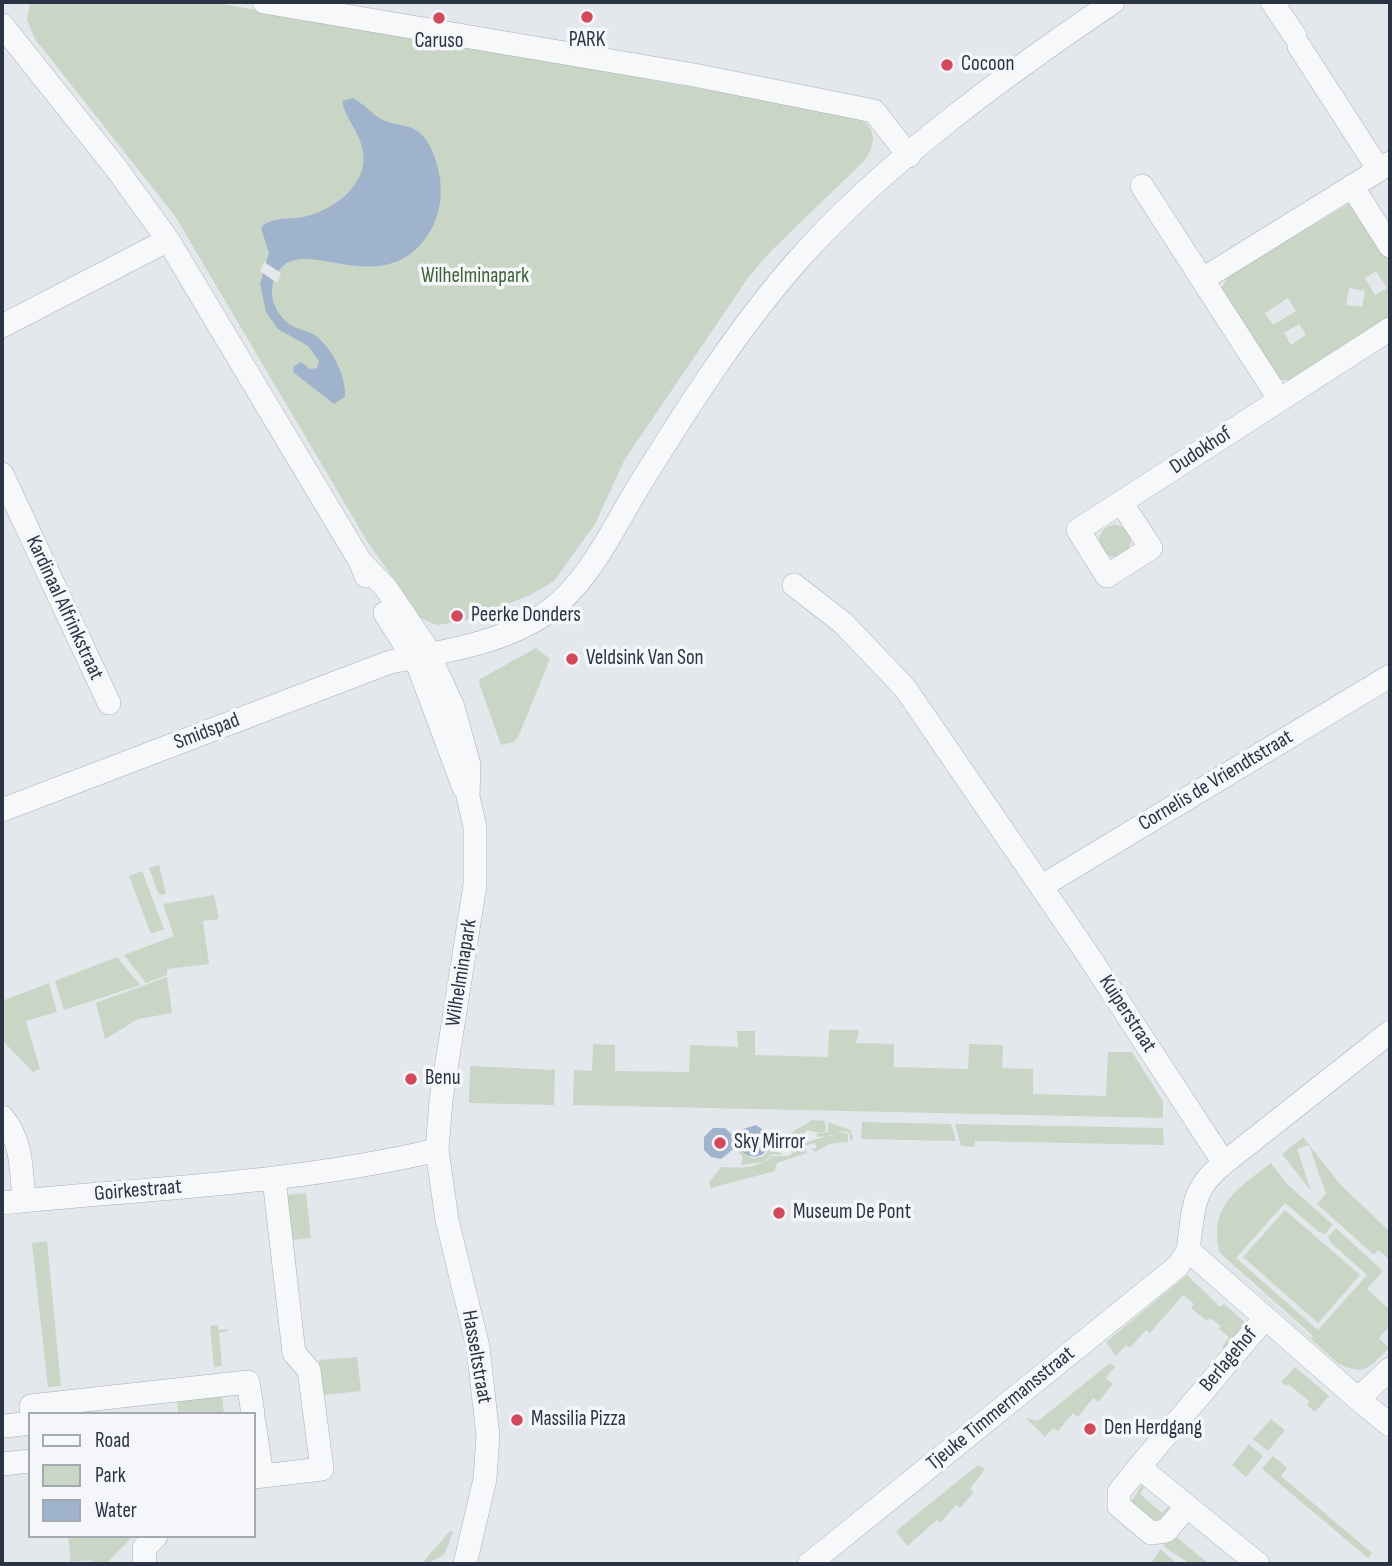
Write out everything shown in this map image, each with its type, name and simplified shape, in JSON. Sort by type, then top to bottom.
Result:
[{"type":"street","points":[[264,2],[314,6],[683,73],[874,111],[909,156]]},
{"type":"street","points":[[422,657],[443,654],[525,624],[545,614],[573,588],[712,373],[761,306],[820,236],[909,156],[1008,76],[1113,2]]},
{"type":"street","points":[[1203,279],[1385,166],[1272,2]]},
{"type":"street","name":"Wilhelminapark","points":[[2,25],[116,168],[169,240],[360,561],[386,588],[463,738],[469,765],[468,797],[475,827],[475,885],[441,1100],[437,1150]]},
{"type":"street","points":[[1142,186],[1280,400]]},
{"type":"street","points":[[1352,186],[1390,246]]},
{"type":"street","points":[[2,327],[169,240]]},
{"type":"street","name":"Dudokhof","points":[[1121,502],[1390,329]]},
{"type":"street","name":"Kardinaal Alfrinkstraat","points":[[2,474],[109,703]]},
{"type":"street","name":"Kuiperstraat","points":[[794,585],[852,631],[905,688],[1042,886],[1224,1163]]},
{"type":"street","name":"Smidspad","points":[[2,810],[390,662],[422,657]]},
{"type":"street","name":"Cornelis de Vriendtstraat","points":[[1042,886],[1390,676]]},
{"type":"street","points":[[1390,1032],[1206,1177],[1200,1187],[1188,1250],[1390,1424]]},
{"type":"street","points":[[2,1118],[10,1127],[19,1147],[13,1202]]},
{"type":"street","name":"Goirkestraat","points":[[13,1202],[274,1179],[377,1164],[437,1150]]},
{"type":"street","name":"Hasseltstraat","points":[[437,1150],[447,1220],[478,1347],[488,1436],[485,1479],[465,1564]]},
{"type":"street","points":[[256,1450],[258,1477],[322,1469],[309,1370],[295,1353],[274,1179]]},
{"type":"street","name":"Tjeuke Timmermansstraat","points":[[809,1564],[1178,1266],[1188,1250]]},
{"type":"street","name":"Berlagehof","points":[[1187,1506],[1166,1531],[1151,1533],[1119,1506],[1119,1492],[1265,1318]]},
{"type":"street","points":[[1359,1399],[1390,1369]]},
{"type":"street","points":[[32,1412],[31,1406],[248,1382],[253,1412]]},
{"type":"street","points":[[6,1426],[28,1423]]},
{"type":"street","points":[[2,1464],[28,1461]]},
{"type":"street","points":[[1139,1467],[1258,1564]]},
{"type":"street","points":[[145,1564],[144,1548],[154,1538]]},
{"type":"green space","name":"Wilhelminapark","points":[[30,2],[211,2],[850,115],[870,127],[873,142],[864,161],[770,252],[748,278],[625,459],[595,524],[554,581],[530,595],[467,620],[438,625],[421,618],[367,541],[175,216],[35,39],[27,20]]},
{"type":"green space","points":[[1350,203],[1360,209],[1390,258],[1390,319],[1291,381],[1278,379],[1222,294],[1222,287],[1228,277]],"holes":[[[1376,271],[1387,288],[1375,295],[1365,278]],[[1349,288],[1365,291],[1362,307],[1346,305]],[[1288,298],[1296,311],[1273,325],[1265,313]],[[1299,324],[1306,335],[1291,345],[1284,333]]]},
{"type":"green space","points":[[1115,525],[1126,530],[1131,541],[1126,552],[1115,557],[1104,552],[1099,541],[1104,530]]},
{"type":"green space","points":[[536,648],[550,659],[518,737],[514,742],[501,745],[479,683],[480,679]]},
{"type":"green space","points":[[159,865],[166,894],[159,895],[149,868]]},
{"type":"green space","points":[[142,871],[164,929],[151,934],[129,876]]},
{"type":"green space","points":[[214,895],[219,919],[203,921],[209,964],[167,969],[167,975],[146,983],[124,955],[174,936],[163,904]]},
{"type":"green space","points":[[117,957],[140,985],[64,1010],[55,981]]},
{"type":"green space","points":[[167,977],[172,1013],[138,1019],[105,1039],[96,1003]]},
{"type":"green space","points":[[49,983],[57,1012],[26,1021],[40,1069],[33,1072],[2,1040],[2,1001]]},
{"type":"green space","points":[[829,1030],[859,1030],[856,1043],[894,1044],[894,1067],[968,1069],[969,1044],[1003,1045],[1002,1068],[1033,1069],[1033,1094],[1106,1096],[1108,1052],[1132,1052],[1163,1101],[1163,1118],[573,1105],[574,1070],[592,1071],[593,1044],[615,1045],[615,1071],[689,1072],[690,1045],[738,1047],[737,1031],[755,1031],[755,1055],[828,1057]]},
{"type":"green space","points":[[470,1066],[555,1070],[554,1105],[469,1103]]},
{"type":"green space","points":[[812,1120],[825,1121],[826,1131],[821,1133],[807,1130],[803,1135],[806,1141],[792,1152],[791,1147],[786,1146],[789,1134]]},
{"type":"green space","points":[[828,1122],[850,1130],[853,1137],[851,1142],[849,1132],[840,1131],[830,1136],[817,1137],[817,1134],[828,1132]]},
{"type":"green space","points":[[862,1122],[951,1124],[956,1141],[861,1139]]},
{"type":"green space","points":[[955,1124],[1163,1128],[1164,1145],[975,1141],[974,1147],[961,1146]]},
{"type":"green space","points":[[840,1132],[848,1134],[848,1142],[829,1144],[815,1152],[811,1149],[817,1148],[815,1143],[804,1146],[807,1153],[777,1163],[775,1171],[711,1188],[709,1182],[721,1167],[748,1167],[772,1156],[789,1156],[804,1143]]},
{"type":"green space","points":[[1303,1137],[1339,1183],[1390,1232],[1390,1260],[1378,1250],[1374,1255],[1317,1204],[1326,1194],[1309,1145],[1297,1149],[1311,1191],[1282,1154]]},
{"type":"green space","points":[[772,1146],[783,1155],[773,1154],[763,1162],[741,1165],[743,1157],[737,1151],[739,1149],[753,1159],[764,1156]]},
{"type":"green space","points":[[1271,1163],[1287,1184],[1333,1225],[1325,1234],[1319,1232],[1285,1203],[1236,1258],[1318,1330],[1367,1275],[1331,1243],[1328,1237],[1336,1228],[1383,1271],[1367,1289],[1390,1310],[1390,1325],[1379,1338],[1389,1348],[1367,1368],[1348,1368],[1339,1364],[1221,1259],[1311,1338],[1313,1336],[1220,1253],[1218,1223],[1228,1200]]},
{"type":"green space","points":[[306,1193],[311,1238],[293,1240],[296,1262],[293,1262],[286,1195]]},
{"type":"green space","points":[[1285,1210],[1360,1275],[1318,1323],[1243,1257]]},
{"type":"green space","points":[[47,1241],[61,1386],[48,1387],[32,1243]]},
{"type":"green space","points":[[1187,1275],[1220,1307],[1224,1304],[1249,1326],[1228,1351],[1222,1347],[1229,1337],[1219,1329],[1221,1326],[1210,1318],[1207,1321],[1191,1308],[1194,1304],[1183,1295],[1150,1333],[1146,1330],[1130,1348],[1126,1345],[1116,1356],[1106,1342]]},
{"type":"green space","points":[[218,1325],[218,1330],[228,1331],[219,1333],[222,1366],[214,1367],[210,1326]]},
{"type":"green space","points":[[357,1357],[361,1391],[324,1395],[319,1360]]},
{"type":"green space","points":[[1110,1363],[1115,1367],[1106,1378],[1113,1384],[1098,1402],[1093,1398],[1078,1417],[1073,1413],[1058,1431],[1053,1428],[1045,1437],[1026,1418],[1038,1421]]},
{"type":"green space","points":[[1295,1367],[1329,1396],[1315,1412],[1307,1405],[1309,1401],[1288,1384],[1286,1386],[1281,1382]]},
{"type":"green space","points":[[222,1395],[224,1412],[178,1412],[177,1398]]},
{"type":"green space","points":[[1271,1419],[1285,1430],[1268,1451],[1253,1439]]},
{"type":"green space","points":[[1249,1444],[1263,1456],[1246,1477],[1232,1465]]},
{"type":"green space","points":[[1273,1456],[1287,1468],[1281,1476],[1372,1553],[1368,1558],[1262,1469]]},
{"type":"green space","points":[[978,1465],[985,1469],[970,1489],[974,1492],[960,1508],[956,1505],[940,1523],[937,1520],[907,1546],[896,1531]]},
{"type":"green space","points":[[1142,1485],[1144,1487],[1140,1494],[1162,1513],[1168,1507],[1170,1509],[1156,1523],[1131,1502]]},
{"type":"green space","points":[[450,1531],[453,1532],[444,1555],[425,1564],[423,1562]]},
{"type":"green space","points":[[1175,1536],[1209,1564],[1190,1564],[1163,1546]]},
{"type":"green space","points":[[68,1538],[131,1538],[106,1564],[94,1564],[90,1560],[71,1562]]},
{"type":"green space","points":[[1160,1549],[1178,1564],[1151,1564]]},
{"type":"water","points":[[353,98],[383,120],[409,127],[422,135],[437,163],[441,195],[430,232],[405,257],[383,265],[361,266],[299,259],[284,265],[274,280],[273,302],[280,315],[291,325],[322,341],[337,364],[344,381],[345,397],[334,404],[293,372],[294,366],[301,362],[310,369],[317,368],[319,361],[308,346],[278,329],[266,312],[260,284],[269,253],[261,228],[275,220],[318,213],[338,201],[355,184],[363,164],[363,152],[342,101]]},
{"type":"water","points":[[756,1125],[768,1133],[749,1144],[762,1143],[780,1135],[787,1140],[786,1145],[780,1149],[771,1145],[763,1154],[754,1157],[737,1146],[721,1159],[711,1157],[704,1150],[704,1137],[713,1128],[725,1128],[736,1138],[743,1129]]},
{"type":"pier","points":[[264,262],[281,273],[277,283],[260,271]]},
{"type":"place","name":"PARK","points":[[587,17]]},
{"type":"place","name":"Caruso","points":[[439,18]]},
{"type":"place","name":"Cocoon","points":[[947,65]]},
{"type":"place","name":"Peerke Donders","points":[[457,616]]},
{"type":"place","name":"Veldsink Van Son","points":[[572,659]]},
{"type":"place","name":"Benu","points":[[411,1079]]},
{"type":"place","name":"Sky Mirror","points":[[720,1143]]},
{"type":"place","name":"Museum De Pont","points":[[779,1213]]},
{"type":"place","name":"Massilia Pizza","points":[[517,1420]]},
{"type":"place","name":"Den Herdgang","points":[[1090,1429]]}]
